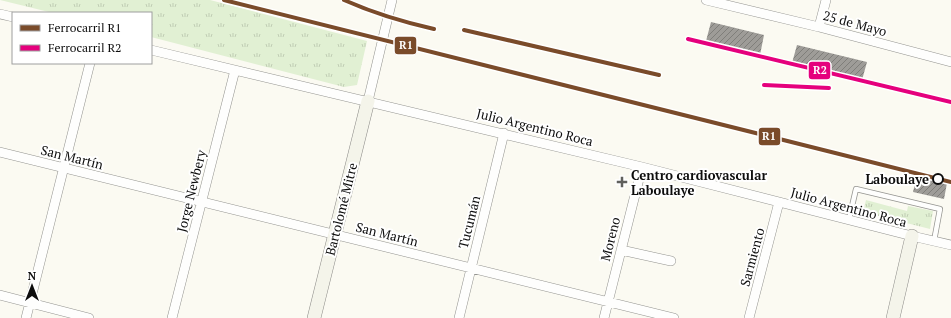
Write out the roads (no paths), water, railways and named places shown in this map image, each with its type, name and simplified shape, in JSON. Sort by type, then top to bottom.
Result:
[{"type":"main road","name":"Bartolomé Mitre","points":[[314,318],[368,101]]},
{"type":"main road","points":[[893,318],[912,236]]},
{"type":"street","points":[[368,101],[392,0]]},
{"type":"street","name":"25 de Mayo","points":[[706,0],[819,27],[951,62]]},
{"type":"street","points":[[819,27],[826,0]]},
{"type":"street","points":[[0,14],[12,17]]},
{"type":"street","name":"Julio Argentino Roca","points":[[152,50],[504,133],[951,245]]},
{"type":"street","points":[[26,318],[90,64]]},
{"type":"street","name":"Jorge Newbery","points":[[172,318],[235,70]]},
{"type":"street","name":"Tucumán","points":[[459,318],[504,133]]},
{"type":"street","name":"San Martín","points":[[0,152],[63,169],[336,234],[471,269],[674,318]]},
{"type":"street","name":"Moreno","points":[[604,318],[642,167]]},
{"type":"street","name":"Sarmiento","points":[[749,318],[779,202]]},
{"type":"street","points":[[621,250],[670,261]]},
{"type":"street","points":[[0,295],[89,318]]},
{"type":"lane","points":[[849,219],[856,189],[940,209],[934,241]]},
{"type":"rail line","name":"R1","points":[[224,0],[951,182]]},
{"type":"rail line","name":"R1","points":[[344,0],[388,17],[434,29]]},
{"type":"rail line","name":"R1","points":[[464,30],[659,75]]},
{"type":"rail line","name":"R2","points":[[688,39],[951,102]]},
{"type":"rail line","name":"R2","points":[[764,85],[829,88]]},
{"type":"place","name":"Laboulaye","points":[[938,179]]},
{"type":"place","name":"Centro cardiovascular Laboulaye","points":[[622,182]]}]
